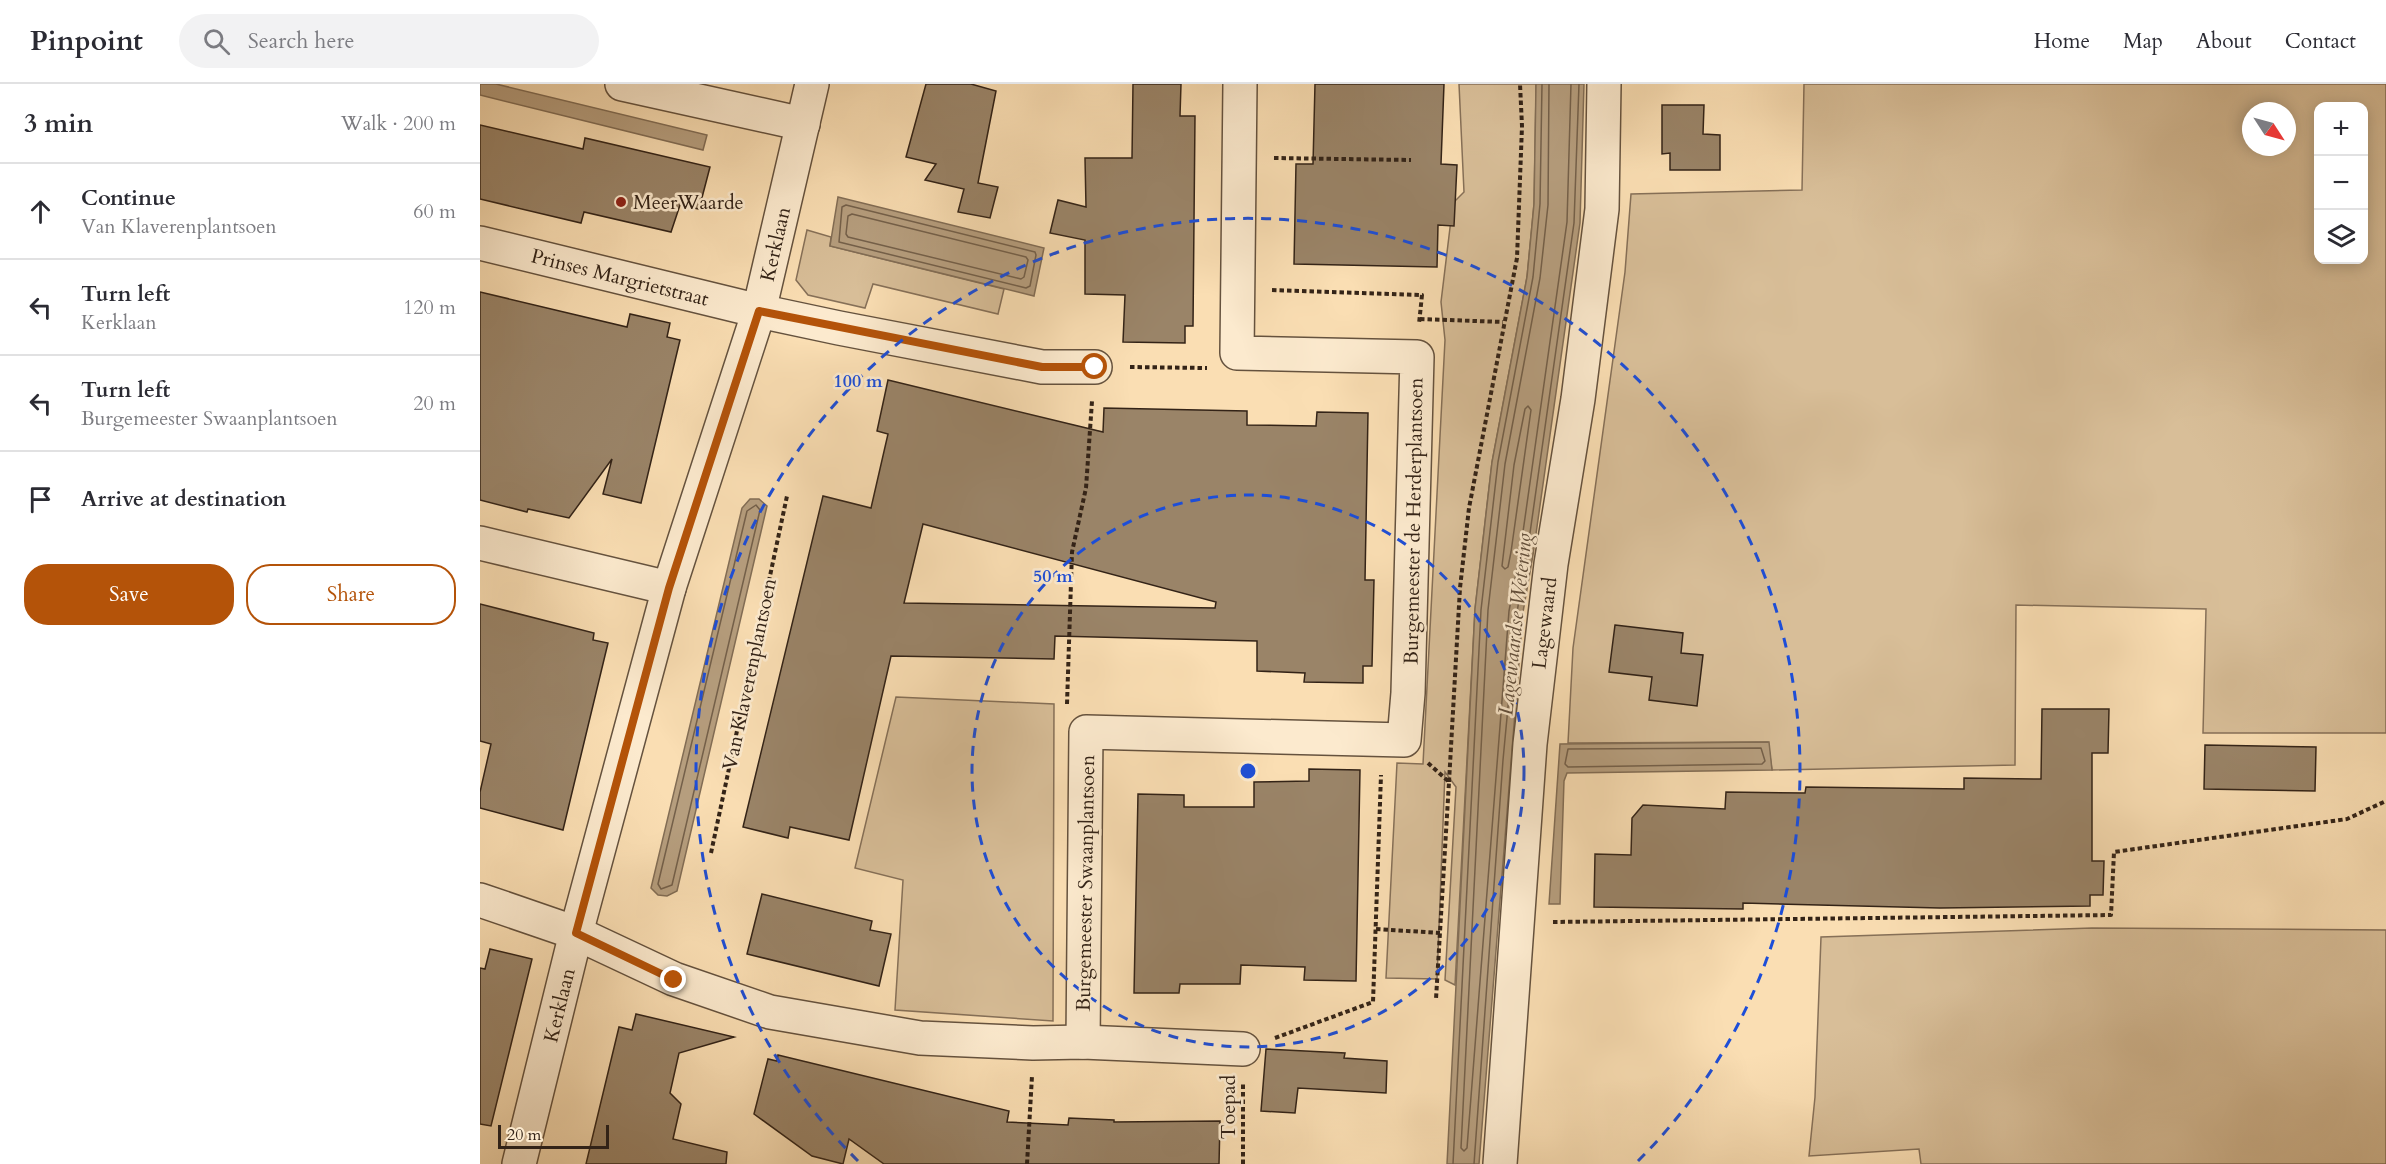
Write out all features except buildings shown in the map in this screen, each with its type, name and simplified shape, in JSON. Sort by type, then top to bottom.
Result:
[{"type":"street","points":[[622,84],[803,124]]},
{"type":"street","name":"Kerklaan","points":[[519,1164],[576,933],[669,588],[759,311],[812,84]]},
{"type":"street","points":[[1237,353],[1240,84]]},
{"type":"street","name":"Lagewaard","points":[[1500,1164],[1530,744],[1550,576],[1578,399],[1602,209],[1604,84]]},
{"type":"street","name":"Prinses Margrietstraat","points":[[480,243],[759,311]]},
{"type":"street","points":[[759,311],[1042,367],[1095,367]]},
{"type":"street","name":"Burgemeester de Herderplantsoen","points":[[1237,353],[1417,357],[1408,693],[1394,740]]},
{"type":"street","points":[[480,543],[669,588]]},
{"type":"street","name":"Burgemeester Swaanplantsoen","points":[[1083,1042],[1086,732],[1394,740]]},
{"type":"street","points":[[480,900],[576,933],[674,980],[770,1012],[920,1038],[1244,1049]]},
{"type":"path","points":[[1436,999],[1460,588],[1469,508],[1517,258],[1522,126],[1520,84]]},
{"type":"path","points":[[1239,157],[1411,160]]},
{"type":"path","points":[[1238,289],[1422,295],[1417,357]]},
{"type":"path","points":[[1420,318],[1503,322]]},
{"type":"path","points":[[1086,732],[1066,713],[1072,552],[1086,488],[1095,367],[1222,368],[1237,353]]},
{"type":"path","name":"Van Klaverenplantsoen","points":[[711,853],[787,496]]},
{"type":"path","points":[[1394,740],[1449,782]]},
{"type":"path","points":[[1244,1049],[1373,1002],[1376,929],[1394,740]]},
{"type":"path","points":[[1517,922],[2110,915],[2114,852],[2347,819],[2386,801]]},
{"type":"path","points":[[1376,929],[1440,933]]},
{"type":"path","points":[[1027,1164],[1033,1043]]},
{"type":"path","name":"Toepad","points":[[1243,1164],[1244,1049]]},
{"type":"shaded area","points":[[1459,84],[1536,84],[1536,93],[1534,204],[1527,277],[1492,462],[1475,609],[1455,985],[1445,980],[1456,787],[1445,772],[1437,979],[1386,978],[1397,763],[1423,764],[1445,340],[1441,302],[1453,203],[1464,192]]},
{"type":"shaded area","points":[[1804,84],[2386,84],[2386,733],[2203,733],[2206,609],[2016,605],[2015,765],[1772,770],[1768,742],[1568,743],[1573,648],[1625,272],[1631,194],[1802,190]]},
{"type":"shaded area","points":[[807,230],[831,237],[830,246],[1004,289],[998,314],[873,284],[865,308],[808,295],[796,280]]},
{"type":"shaded area","points":[[896,697],[1054,704],[1053,1021],[895,1010],[903,880],[855,868]]},
{"type":"shaded area","points":[[2092,928],[2386,930],[2386,1164],[1921,1164],[1919,1149],[1809,1156],[1815,1097],[1821,937]]},
{"type":"water","points":[[480,84],[496,84],[707,135],[703,150],[480,95]]},
{"type":"water","name":"Lagewaardse Wetering","points":[[1536,84],[1584,84],[1580,223],[1523,612],[1479,1164],[1447,1164],[1475,609],[1492,462],[1527,277],[1534,204]]},
{"type":"water","points":[[838,197],[1044,248],[1034,296],[830,246]]},
{"type":"water","points":[[750,499],[759,499],[767,506],[677,891],[667,896],[658,895],[651,888],[742,508]]},
{"type":"water","points":[[1769,742],[1772,770],[1567,773],[1564,781],[1560,904],[1549,904],[1560,744]]},
{"type":"place","name":"MeerWaarde","points":[[621,202]]},
{"type":"route","points":[[674,980],[576,933],[669,588],[759,311],[1042,367],[1095,367]]}]
